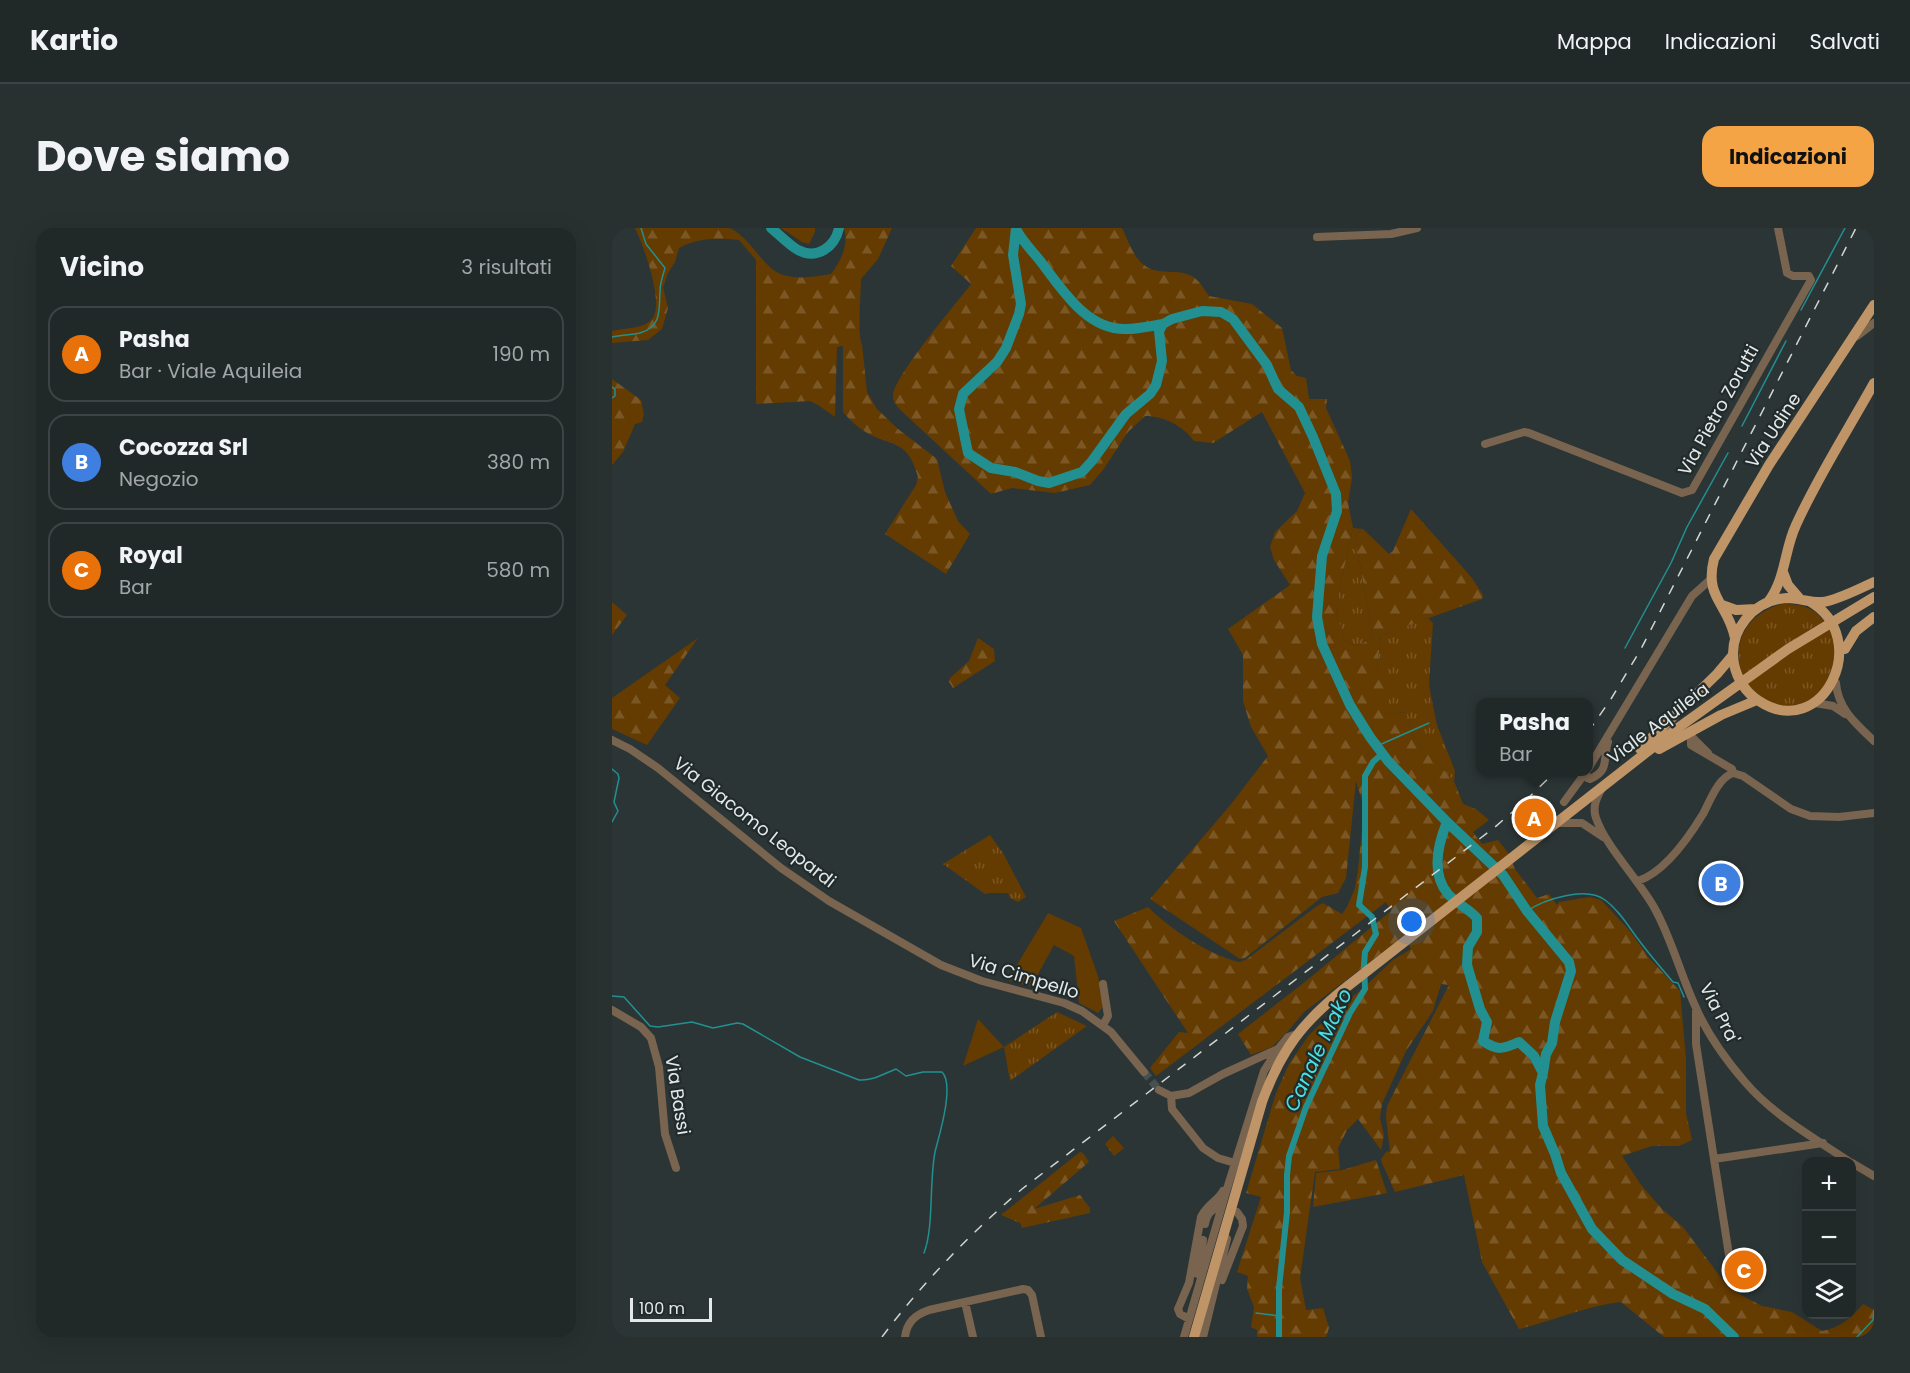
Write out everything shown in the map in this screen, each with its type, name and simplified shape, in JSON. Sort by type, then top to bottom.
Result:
[{"type":"main road","name":"Via Udine","points":[[1735,639],[1733,626],[1714,593],[1711,579],[1714,559],[1769,465],[1874,306]]},
{"type":"main road","points":[[1767,602],[1774,594],[1783,572],[1794,528],[1874,383]]},
{"type":"main road","points":[[1783,572],[1788,585],[1804,600],[1824,610],[1836,624],[1845,649]]},
{"type":"main road","points":[[1874,582],[1825,602],[1783,598],[1767,602],[1757,608],[1743,622],[1735,639],[1733,655],[1740,680],[1757,700],[1771,707],[1786,710],[1815,703],[1836,683],[1842,670],[1845,649],[1856,631],[1874,617]]},
{"type":"main road","name":"Viale Aquileia","points":[[1194,1337],[1236,1165],[1272,1076],[1297,1034],[1344,989],[1675,730],[1788,649],[1874,597]]},
{"type":"main road","points":[[1722,605],[1736,610],[1757,608]]},
{"type":"main road","points":[[1604,785],[1717,674],[1733,655]]},
{"type":"main road","points":[[1604,785],[1682,735],[1729,711],[1757,700]]},
{"type":"street","points":[[1317,237],[1391,234],[1417,228]]},
{"type":"street","name":"Via Pietro Zorutti","points":[[1485,444],[1512,435],[1529,433],[1682,492],[1692,490],[1811,280],[1809,276],[1793,276],[1787,273],[1778,228]]},
{"type":"street","points":[[1850,342],[1874,323]]},
{"type":"street","points":[[1593,761],[1692,596],[1711,579]]},
{"type":"street","points":[[1700,589],[1708,589],[1714,593]]},
{"type":"street","points":[[1836,683],[1839,699],[1850,717]]},
{"type":"street","points":[[1815,703],[1833,706],[1850,717],[1874,741]]},
{"type":"street","points":[[1587,776],[1590,778],[1597,775],[1605,767],[1606,745],[1618,721]]},
{"type":"street","name":"Via Giacomo Leopardi","points":[[612,740],[630,749],[657,768],[798,881],[941,965]]},
{"type":"street","points":[[1708,753],[1732,769],[1733,773],[1743,776],[1791,809],[1810,816],[1839,817],[1874,813]]},
{"type":"street","points":[[1638,882],[1647,878],[1686,839],[1723,780],[1733,773]]},
{"type":"street","points":[[1564,802],[1583,776]]},
{"type":"street","name":"Via Pra'","points":[[1604,785],[1594,809],[1596,820],[1608,841],[1647,895],[1671,941],[1696,1010],[1713,1042],[1747,1085],[1784,1117],[1844,1157]]},
{"type":"street","name":"Via Pra'","points":[[1557,823],[1582,823],[1608,841]]},
{"type":"street","points":[[1647,895],[1652,878],[1661,865]]},
{"type":"street","name":"Via Cimpello","points":[[941,965],[982,981],[1064,1003],[1082,1011],[1103,1025],[1119,1040],[1144,1072]]},
{"type":"street","points":[[1103,984],[1108,1016],[1103,1025]]},
{"type":"street","name":"Via Bassi","points":[[612,1010],[651,1038],[659,1066],[665,1134],[675,1168]]},
{"type":"street","points":[[1696,1010],[1696,1044],[1729,1255]]},
{"type":"street","points":[[1184,1337],[1264,1071],[1288,1037],[1297,1034]]},
{"type":"street","points":[[1159,1090],[1171,1096],[1189,1093],[1223,1074],[1278,1049]]},
{"type":"street","points":[[1249,1063],[1259,1066],[1264,1071]]},
{"type":"street","points":[[1171,1096],[1172,1109],[1203,1148],[1218,1158],[1236,1165]]},
{"type":"street","points":[[1714,1159],[1823,1143]]},
{"type":"street","points":[[1203,1337],[1240,1185],[1236,1165]]},
{"type":"street","points":[[1189,1319],[1180,1314],[1178,1310],[1191,1273],[1201,1217],[1205,1208],[1220,1198],[1236,1165]]},
{"type":"street","name":"Via Pra'","points":[[1856,1165],[1874,1176]]},
{"type":"street","points":[[1192,1307],[1206,1218],[1212,1209],[1220,1206]]},
{"type":"street","points":[[1210,1311],[1244,1226],[1237,1212]]},
{"type":"street","points":[[905,1337],[910,1322],[918,1314],[1023,1289],[1028,1290],[1032,1295],[1041,1337]]},
{"type":"street","points":[[965,1302],[973,1337]]},
{"type":"green space","points":[[635,228],[730,228],[743,237],[771,268],[784,275],[800,277],[831,274],[843,253],[844,228],[892,228],[878,259],[861,279],[860,332],[867,392],[877,409],[898,429],[937,459],[945,492],[958,521],[970,534],[946,574],[885,534],[916,485],[918,477],[914,464],[903,449],[864,431],[843,412],[843,346],[837,347],[835,417],[810,401],[756,404],[756,260],[739,240],[709,239],[679,248],[663,287],[668,308],[662,329],[648,340],[612,343],[612,331],[644,325],[652,319],[655,311],[656,301],[651,274]]},
{"type":"green space","points":[[781,228],[815,228],[815,232],[809,244]]},
{"type":"green space","points":[[976,228],[1122,228],[1140,262],[1150,269],[1179,272],[1192,276],[1209,296],[1252,304],[1282,328],[1291,370],[1297,376],[1306,378],[1309,399],[1327,399],[1326,408],[1350,461],[1352,478],[1348,503],[1353,528],[1339,590],[1337,617],[1345,641],[1357,646],[1373,638],[1355,536],[1363,529],[1389,554],[1393,551],[1411,509],[1472,578],[1483,595],[1482,599],[1381,635],[1377,669],[1391,682],[1387,714],[1406,712],[1413,736],[1454,781],[1463,804],[1476,809],[1489,820],[1473,832],[1482,844],[1498,840],[1509,854],[1515,869],[1537,898],[1549,894],[1557,905],[1559,902],[1590,897],[1601,900],[1680,991],[1686,1059],[1686,1113],[1692,1140],[1679,1146],[1652,1146],[1622,1156],[1641,1185],[1662,1209],[1683,1227],[1725,1283],[1741,1295],[1762,1306],[1792,1312],[1822,1331],[1848,1319],[1856,1319],[1856,1312],[1863,1304],[1874,1310],[1874,1325],[1868,1337],[1664,1337],[1621,1302],[1595,1307],[1519,1329],[1482,1262],[1464,1175],[1395,1192],[1381,1159],[1387,1151],[1390,1152],[1387,1106],[1449,985],[1441,984],[1433,1011],[1406,1051],[1382,1104],[1380,1118],[1384,1135],[1381,1150],[1358,1119],[1347,1130],[1338,1148],[1340,1169],[1315,1172],[1300,1278],[1306,1310],[1323,1308],[1329,1328],[1326,1337],[1257,1337],[1257,1330],[1251,1327],[1254,1307],[1247,1289],[1248,1276],[1237,1272],[1261,1197],[1246,1193],[1276,1093],[1289,1064],[1309,1035],[1393,960],[1411,949],[1404,936],[1304,1012],[1272,1047],[1251,1055],[1238,1034],[1391,911],[1386,902],[1156,1076],[1150,1068],[1179,1032],[1188,1033],[1114,921],[1148,907],[1191,941],[1216,954],[1240,962],[1317,906],[1323,903],[1342,914],[1347,907],[1355,888],[1364,807],[1356,781],[1346,878],[1338,893],[1322,897],[1245,958],[1240,959],[1150,899],[1232,803],[1268,756],[1251,727],[1243,701],[1243,655],[1228,629],[1290,585],[1274,560],[1270,547],[1275,532],[1297,511],[1305,493],[1262,412],[1213,443],[1194,441],[1172,423],[1145,416],[1128,432],[1103,470],[1090,485],[1055,493],[1012,488],[991,494],[901,411],[893,396],[903,373],[914,357],[971,284],[951,266]]},
{"type":"green space","points":[[612,379],[641,400],[644,414],[642,422],[635,424],[623,452],[612,465]]},
{"type":"green space","points":[[1353,528],[1363,529],[1355,536],[1373,638],[1357,646],[1345,641],[1337,617],[1339,590]]},
{"type":"green space","points":[[612,602],[627,615],[612,635]]},
{"type":"green space","points":[[1782,604],[1794,604],[1811,609],[1823,620],[1839,644],[1825,691],[1800,704],[1778,705],[1760,698],[1747,684],[1740,667],[1739,648],[1745,630],[1759,615]]},
{"type":"green space","points":[[1428,618],[1433,623],[1429,684],[1437,725],[1455,771],[1454,781],[1413,736],[1406,712],[1387,714],[1377,669],[1381,635]]},
{"type":"green space","points":[[698,638],[665,685],[680,698],[647,745],[612,729],[612,698]]},
{"type":"green space","points":[[978,638],[994,649],[995,661],[953,688],[949,682],[950,678],[969,661]]},
{"type":"green space","points":[[990,835],[1003,853],[1026,897],[1018,902],[1010,898],[1008,893],[985,894],[943,864]]},
{"type":"green space","points":[[1048,913],[1081,928],[1098,976],[1104,1006],[1098,1013],[1079,1003],[1074,956],[1054,945],[1031,987],[1008,980]]},
{"type":"green space","points":[[1057,1012],[1087,1026],[1010,1081],[1004,1047]]},
{"type":"green space","points":[[978,1019],[1004,1047],[963,1066]]},
{"type":"green space","points":[[1113,1136],[1124,1148],[1114,1156],[1105,1144]]},
{"type":"green space","points":[[1080,1152],[1089,1162],[1034,1209],[1080,1195],[1090,1208],[1090,1213],[1022,1228],[1020,1223],[1001,1215]]},
{"type":"green space","points":[[1376,1160],[1387,1193],[1313,1207],[1316,1173],[1342,1170]]},
{"type":"waterway","points":[[612,337],[637,334],[647,330],[656,322],[658,316],[660,285],[665,268],[646,244],[641,228]]},
{"type":"waterway","points":[[771,228],[795,248],[805,253],[824,250],[834,241],[839,228]]},
{"type":"waterway","points":[[1016,228],[1013,255],[1021,304],[1019,314],[1006,348],[997,362],[963,394],[959,409],[968,453],[991,468],[1015,472],[1049,483],[1082,472],[1126,414],[1150,394],[1156,385],[1162,361],[1159,331],[1163,324],[1172,319],[1202,311],[1221,312],[1233,319],[1267,365],[1278,389],[1299,407],[1336,494],[1337,511],[1322,556],[1317,617],[1322,644],[1350,705],[1388,761],[1503,875],[1527,911],[1569,962],[1571,971],[1555,1022],[1552,1043],[1546,1054],[1543,1073]]},
{"type":"waterway","points":[[1801,310],[1845,228]]},
{"type":"waterway","points":[[1016,229],[1069,298],[1089,316],[1112,328],[1131,329],[1163,324]]},
{"type":"waterway","points":[[1742,426],[1786,341]]},
{"type":"waterway","points":[[612,387],[615,389],[615,396],[612,398]]},
{"type":"waterway","points":[[1625,648],[1728,453]]},
{"type":"waterway","points":[[1377,746],[1429,723]]},
{"type":"waterway","name":"Canale Mako","points":[[1279,1337],[1279,1288],[1287,1212],[1289,1156],[1306,1107],[1350,1013],[1365,989],[1365,952],[1376,934],[1372,917],[1359,905],[1365,867],[1365,776],[1373,762],[1383,753]]},
{"type":"waterway","points":[[612,769],[619,778],[614,802],[618,811],[612,822]]},
{"type":"waterway","points":[[1447,822],[1439,849],[1439,877],[1448,894],[1477,918],[1477,932],[1468,947],[1467,965],[1480,1009],[1487,1022],[1483,1041],[1501,1048],[1519,1042],[1534,1056],[1543,1073],[1540,1085],[1543,1126],[1561,1173],[1592,1229],[1622,1260],[1673,1294],[1705,1309],[1734,1337]]},
{"type":"waterway","points":[[1527,911],[1544,902],[1577,894],[1597,896],[1605,900],[1619,913],[1673,982],[1678,983],[1684,997]]},
{"type":"waterway","points":[[612,996],[624,997],[650,1026],[692,1022],[713,1028],[743,1024],[800,1057],[859,1080],[873,1078],[896,1069],[906,1076],[923,1072],[942,1072],[946,1079],[947,1099],[933,1164],[929,1231],[924,1253]]},
{"type":"waterway","points":[[1857,1337],[1873,1320],[1874,1310]]},
{"type":"waterway","points":[[1256,1313],[1280,1316]]},
{"type":"tunnel","points":[[1144,1072],[1159,1090]]},
{"type":"railway","points":[[1593,725],[1641,649],[1856,228]]},
{"type":"railway","points":[[882,1337],[948,1259],[1022,1189],[1495,827],[1551,776]]},
{"type":"place","name":"Pasha","points":[[1534,818]]},
{"type":"place","name":"Cocozza Srl","points":[[1721,883]]},
{"type":"place","name":"Royal","points":[[1744,1270]]}]
